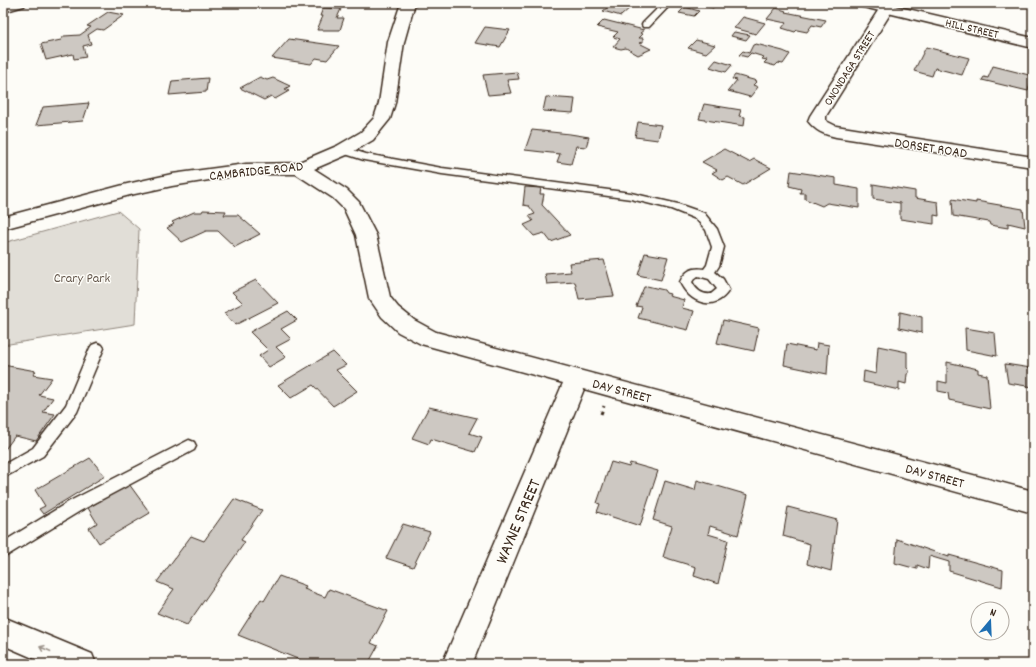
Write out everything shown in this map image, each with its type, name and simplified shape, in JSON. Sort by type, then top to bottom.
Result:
[{"type":"street","points":[[3,8],[19,3]]},
{"type":"street","name":"CAMBRIDGE ROAD","points":[[3,223],[127,190],[172,180],[246,169],[300,168],[343,150],[367,136],[382,119],[387,102],[396,42],[408,3]]},
{"type":"street","name":"HILL STREET","points":[[864,3],[888,6],[1033,43]]},
{"type":"street","name":"ONONDAGA STREET","points":[[828,130],[820,126],[817,121],[818,116],[888,6]]},
{"type":"street","name":"DORSET ROAD","points":[[828,130],[1033,162]]},
{"type":"street","name":"DAY STREET","points":[[300,168],[340,194],[352,206],[366,235],[380,298],[390,312],[406,326],[429,338],[1033,502]]},
{"type":"street","name":"WAYNE STREET","points":[[457,664],[577,378]]},
{"type":"street","points":[[3,631],[82,664]]},
{"type":"lane","points":[[646,24],[668,3]]},
{"type":"lane","points":[[343,150],[364,157],[442,171],[631,196],[674,206],[700,216],[711,229],[718,246],[713,266],[707,272]]},
{"type":"lane","points":[[3,472],[38,452],[72,408],[98,348]]},
{"type":"lane","points":[[3,551],[75,506],[189,446]]},
{"type":"green space","name":"Crary Park","points":[[118,211],[139,229],[135,324],[3,345],[3,243]]},
{"type":"building","points":[[613,3],[631,7],[621,16],[603,11]]},
{"type":"building","points":[[694,3],[717,3],[713,8]]},
{"type":"building","points":[[685,7],[699,11],[694,16],[679,13]]},
{"type":"building","points":[[323,8],[341,9],[337,18],[344,18],[340,30],[317,30],[323,16],[320,16]]},
{"type":"building","points":[[776,8],[786,11],[785,12],[826,20],[821,27],[812,25],[807,32],[797,30],[795,32],[782,28],[786,23],[767,19]]},
{"type":"building","points":[[108,12],[124,15],[103,30],[97,29],[88,35],[91,44],[83,46],[86,57],[74,59],[73,54],[46,60],[41,44],[61,40],[64,36],[80,35],[91,27],[87,26]]},
{"type":"building","points":[[743,17],[765,23],[756,34],[734,28]]},
{"type":"building","points":[[604,20],[644,30],[640,33],[643,34],[639,38],[643,38],[643,42],[639,43],[651,49],[638,55],[626,48],[621,49],[613,47],[620,39],[613,37],[618,32],[597,27]]},
{"type":"building","points":[[485,27],[510,30],[500,47],[475,43]]},
{"type":"building","points":[[734,32],[750,35],[746,40],[731,36]]},
{"type":"building","points":[[289,39],[339,46],[327,60],[316,58],[311,64],[272,58]]},
{"type":"building","points":[[696,40],[715,45],[706,53],[688,48]]},
{"type":"building","points":[[756,44],[790,54],[783,64],[778,63],[775,66],[764,63],[767,60],[762,59],[764,57],[751,53],[747,57],[739,55],[743,51],[749,53],[753,45]]},
{"type":"building","points":[[926,47],[969,58],[962,75],[935,68],[932,76],[914,71]]},
{"type":"building","points":[[716,60],[732,65],[726,72],[710,67]]},
{"type":"building","points":[[993,66],[1033,76],[1028,91],[982,80],[984,77],[988,78]]},
{"type":"building","points":[[517,72],[519,79],[507,80],[511,93],[488,95],[483,75]]},
{"type":"building","points":[[735,75],[757,81],[753,85],[758,87],[750,97],[728,91],[737,80],[732,79]]},
{"type":"building","points":[[260,77],[267,80],[273,78],[290,86],[285,89],[289,91],[275,99],[271,96],[264,100],[240,88]]},
{"type":"building","points":[[208,78],[206,92],[169,95],[172,81]]},
{"type":"building","points":[[546,97],[575,99],[573,113],[543,111]]},
{"type":"building","points":[[89,103],[83,121],[36,125],[43,107]]},
{"type":"building","points":[[704,104],[741,110],[739,116],[745,117],[744,126],[699,119]]},
{"type":"building","points":[[638,122],[661,125],[658,140],[635,137]]},
{"type":"building","points":[[532,130],[589,137],[586,147],[576,146],[571,164],[557,162],[560,154],[525,150]]},
{"type":"building","points":[[724,149],[749,162],[754,159],[771,168],[743,185],[728,177],[723,180],[712,173],[717,170],[702,162]]},
{"type":"building","points":[[791,171],[836,178],[836,185],[859,189],[859,208],[827,203],[822,206],[805,199],[805,193],[800,193],[801,189],[789,186]]},
{"type":"building","points":[[873,184],[915,191],[915,198],[938,202],[939,216],[934,215],[934,224],[900,219],[900,203],[873,199]]},
{"type":"building","points":[[525,187],[541,188],[540,194],[544,194],[542,205],[570,235],[551,242],[544,233],[534,236],[524,225],[533,221],[529,216],[535,214],[529,206],[523,205]]},
{"type":"building","points":[[952,199],[976,203],[976,201],[1023,209],[1025,227],[1008,223],[1008,228],[990,225],[989,222],[953,216]]},
{"type":"building","points":[[203,210],[226,211],[224,215],[238,215],[260,234],[235,247],[218,231],[206,231],[182,242],[167,228],[174,224],[172,222],[194,212],[202,212]]},
{"type":"building","points":[[645,253],[668,257],[661,280],[638,275]]},
{"type":"building","points":[[604,260],[614,296],[579,299],[575,282],[547,284],[545,274],[571,272],[569,263]]},
{"type":"building","points":[[256,280],[278,303],[235,325],[224,313],[243,303],[232,292]]},
{"type":"building","points":[[647,286],[664,290],[666,293],[670,294],[669,296],[684,300],[682,308],[694,311],[688,330],[638,318],[642,307],[636,306],[644,287]]},
{"type":"building","points":[[288,311],[297,320],[281,329],[291,339],[276,347],[286,357],[269,367],[259,356],[268,350],[250,332]]},
{"type":"building","points":[[900,312],[922,317],[922,333],[899,328]]},
{"type":"building","points":[[723,320],[759,328],[754,351],[717,343]]},
{"type":"building","points":[[965,328],[995,333],[997,356],[966,350]]},
{"type":"building","points":[[817,343],[829,345],[827,374],[784,365],[787,344],[816,350]]},
{"type":"building","points":[[878,346],[907,352],[907,368],[909,373],[907,374],[906,384],[899,382],[899,390],[863,382],[864,371],[876,374]]},
{"type":"building","points":[[333,352],[346,365],[336,370],[357,391],[333,406],[313,385],[291,398],[278,385]]},
{"type":"building","points":[[947,362],[978,369],[978,373],[987,375],[990,409],[949,400],[948,393],[938,391],[938,381],[947,383]]},
{"type":"building","points":[[1005,364],[1031,368],[1033,387],[1008,383]]},
{"type":"building","points":[[3,365],[36,371],[33,375],[52,378],[39,395],[53,398],[43,412],[55,414],[36,441],[15,436],[3,452]]},
{"type":"building","points":[[429,407],[477,418],[469,433],[482,437],[475,452],[431,439],[429,444],[412,438]]},
{"type":"building","points":[[90,458],[105,476],[43,514],[39,509],[45,506],[35,490]]},
{"type":"building","points":[[611,462],[629,467],[630,463],[658,471],[640,526],[597,512],[600,504],[597,503]]},
{"type":"building","points":[[697,480],[748,495],[738,535],[710,526],[708,534],[728,540],[718,584],[694,576],[696,567],[663,557],[672,526],[653,520],[665,481],[695,490]]},
{"type":"building","points":[[129,484],[150,513],[99,543],[89,528],[97,523],[88,508]]},
{"type":"building","points":[[234,499],[262,510],[241,540],[245,542],[187,625],[157,613],[174,589],[157,582],[191,536],[204,541]]},
{"type":"building","points":[[788,507],[837,520],[831,571],[807,564],[810,544],[783,536]]},
{"type":"building","points":[[403,524],[430,532],[413,567],[386,558]]},
{"type":"building","points":[[897,539],[949,557],[949,555],[1003,570],[1002,587],[949,571],[949,562],[929,556],[928,569],[917,565],[917,569],[895,563]]},
{"type":"building","points":[[279,576],[306,586],[304,589],[325,597],[329,589],[388,611],[371,643],[378,646],[368,664],[310,664],[238,635],[261,599],[264,601]]}]
